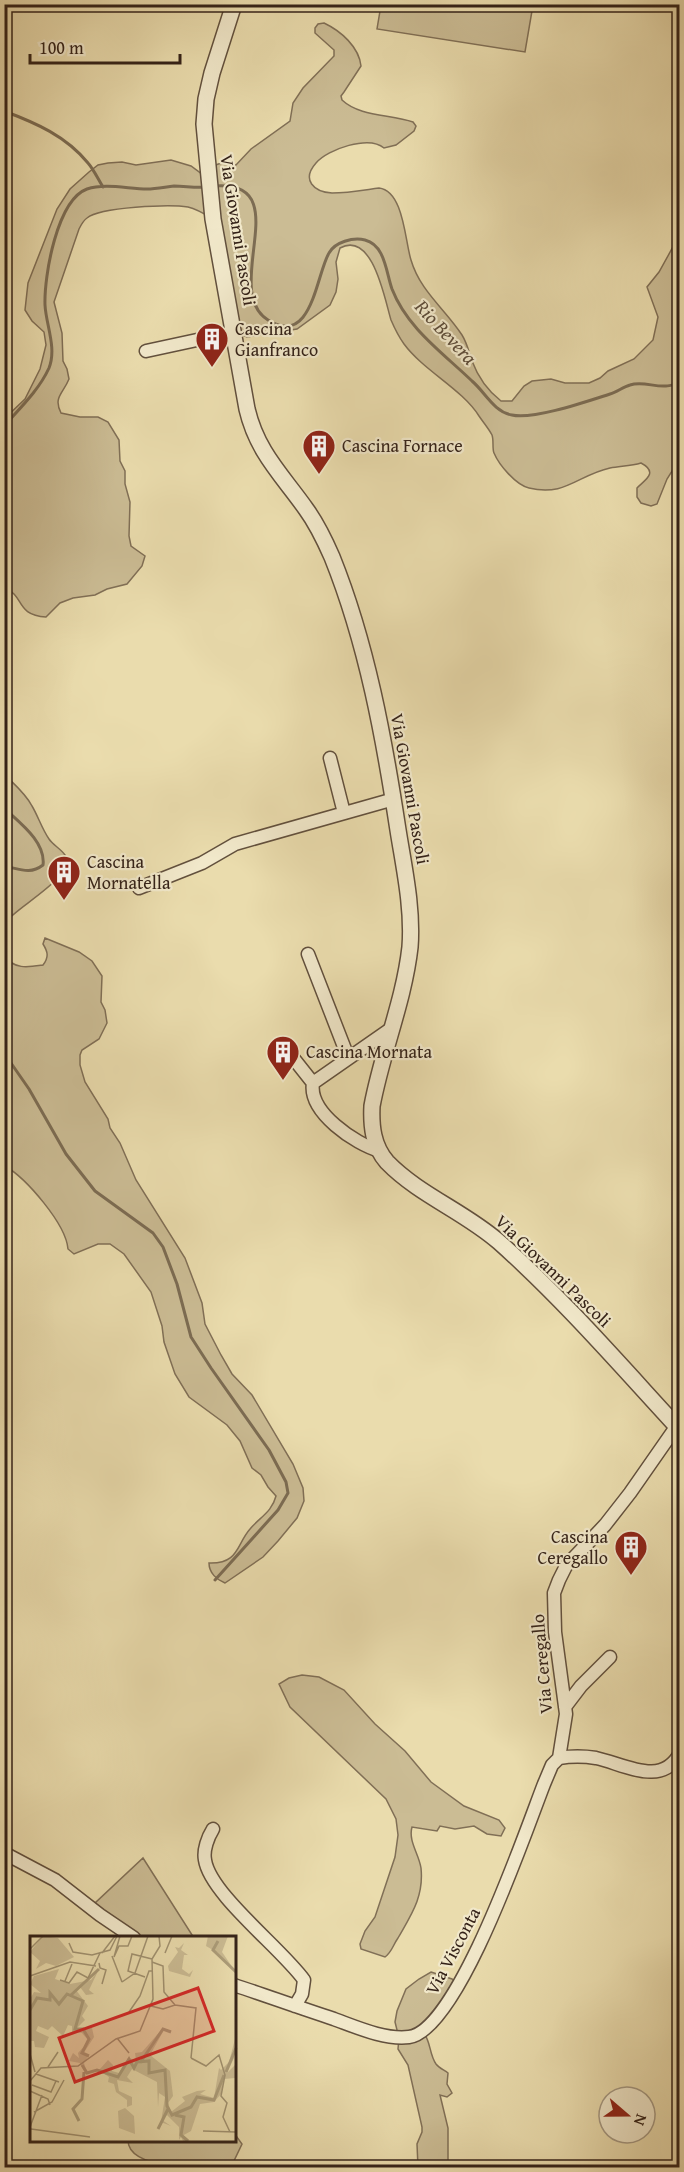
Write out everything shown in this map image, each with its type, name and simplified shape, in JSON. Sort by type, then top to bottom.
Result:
[{"type":"street","name":"Via Giovanni Pascoli","points":[[234,4],[218,52],[205,109],[211,204],[247,409],[253,432],[269,461],[315,523],[343,588],[365,660],[382,736],[408,896],[410,936],[405,975],[372,1106],[373,1131],[380,1151],[388,1162],[410,1181],[490,1235],[530,1271],[565,1305],[678,1428]]},
{"type":"street","points":[[147,351],[234,332]]},
{"type":"street","points":[[330,758],[344,813]]},
{"type":"street","points":[[138,888],[192,868],[235,844],[394,800]]},
{"type":"street","points":[[309,954],[348,1057]]},
{"type":"street","points":[[313,1083],[392,1028]]},
{"type":"street","points":[[290,1054],[313,1083],[313,1097],[322,1112],[339,1128],[363,1145],[380,1151]]},
{"type":"street","name":"Via Ceregallo","points":[[559,1758],[566,1714],[555,1632],[554,1593],[566,1566],[605,1525],[678,1428]]},
{"type":"street","points":[[565,1707],[595,1670],[610,1657]]},
{"type":"street","points":[[559,1758],[582,1756],[639,1771],[657,1772],[668,1768],[680,1753]]},
{"type":"street","name":"Via Visconta","points":[[236,1986],[368,2031],[399,2038],[423,2032],[442,2010],[458,1984],[499,1904],[544,1784],[552,1765],[559,1758]]},
{"type":"street","points":[[213,1829],[208,1838],[204,1859],[213,1878],[229,1899],[304,1980],[304,1989],[295,2006]]},
{"type":"street","points":[[4,1853],[55,1880],[131,1936]]},
{"type":"shaded area","points":[[381,4],[533,5],[525,52],[377,29]]},
{"type":"shaded area","points":[[324,23],[337,30],[348,40],[360,59],[361,66],[341,96],[342,100],[358,109],[404,119],[413,122],[416,126],[414,131],[396,145],[384,148],[377,144],[359,143],[330,153],[316,163],[310,180],[315,188],[326,192],[350,192],[379,188],[387,191],[394,198],[399,207],[411,260],[420,281],[462,335],[480,378],[501,401],[512,401],[524,386],[532,381],[551,379],[565,383],[589,383],[634,359],[653,340],[658,317],[647,287],[659,272],[679,236],[679,460],[667,479],[657,504],[651,506],[641,503],[637,497],[637,488],[650,473],[641,463],[599,471],[552,490],[529,488],[514,479],[496,458],[492,435],[472,406],[412,354],[404,344],[391,320],[376,270],[361,249],[351,245],[340,248],[336,262],[338,279],[336,292],[330,305],[297,329],[247,337],[238,333],[213,219],[195,209],[179,206],[136,207],[106,211],[87,218],[79,229],[54,302],[62,333],[63,361],[69,379],[58,403],[61,413],[80,417],[98,417],[108,422],[119,440],[120,461],[125,471],[125,484],[130,502],[131,546],[145,556],[142,566],[127,584],[95,595],[73,598],[60,603],[46,617],[29,613],[11,591],[5,588],[4,419],[25,399],[40,369],[46,345],[44,332],[32,321],[25,310],[28,283],[57,209],[70,189],[98,165],[122,162],[136,165],[171,160],[191,166],[202,174],[221,163],[236,165],[251,149],[290,121],[293,103],[303,88],[334,56],[334,50],[315,33],[318,24]]},
{"type":"shaded area","points":[[5,775],[20,789],[49,839],[65,855],[67,863],[54,882],[5,923]]},
{"type":"shaded area","points":[[45,938],[79,952],[92,961],[102,976],[101,1002],[107,1023],[99,1039],[82,1050],[80,1055],[80,1065],[85,1082],[108,1119],[110,1128],[120,1143],[136,1180],[185,1258],[202,1303],[205,1324],[221,1355],[232,1374],[252,1395],[293,1464],[303,1488],[304,1501],[297,1518],[263,1557],[225,1583],[214,1576],[209,1563],[226,1560],[236,1552],[245,1535],[272,1506],[276,1496],[261,1475],[252,1468],[240,1441],[227,1425],[189,1397],[175,1374],[151,1292],[124,1254],[110,1244],[98,1244],[74,1254],[68,1249],[60,1227],[44,1203],[14,1172],[5,1166],[5,956],[17,966],[43,965],[47,957],[43,944]]},
{"type":"shaded area","points":[[302,1675],[319,1677],[344,1690],[375,1724],[405,1751],[431,1782],[464,1806],[499,1820],[505,1828],[501,1836],[487,1834],[474,1826],[455,1829],[440,1826],[437,1831],[412,1827],[411,1837],[421,1868],[420,1888],[412,1913],[391,1951],[385,1957],[361,1949],[360,1944],[365,1931],[375,1917],[395,1857],[398,1835],[396,1819],[386,1799],[290,1707],[279,1684],[289,1678]]},
{"type":"shaded area","points":[[143,1858],[193,1936],[140,1936],[94,1904]]},
{"type":"shaded area","points":[[431,1972],[452,1979],[458,1984],[423,2032],[436,2064],[448,2073],[447,2084],[452,2093],[447,2097],[440,2095],[448,2128],[448,2167],[418,2167],[417,2144],[422,2127],[408,2065],[398,2049],[399,2038],[395,2022],[406,1989]]},
{"type":"shaded area","points":[[236,2136],[242,2144],[231,2167],[172,2166],[141,2158],[132,2150],[129,2142],[236,2142]]},
{"type":"waterway","points":[[4,111],[39,126],[70,145],[90,166],[103,187]]},
{"type":"waterway","points":[[4,426],[35,391],[49,368],[52,353],[45,305],[47,276],[60,223],[77,196],[87,189],[101,186],[147,189],[174,186],[206,187]]},
{"type":"waterway","name":"Rio Bevera","points":[[216,186],[240,189],[252,201],[256,218],[251,286],[255,305],[268,320],[283,326],[294,324],[303,317],[316,291],[329,253],[335,246],[345,241],[360,239],[372,243],[381,253],[392,289],[416,328],[477,385],[495,406],[506,413],[521,416],[533,415],[575,405],[634,384],[666,386],[680,383]]},
{"type":"waterway","points":[[4,808],[31,834],[43,857],[43,865],[34,870],[20,870],[4,866]]},
{"type":"waterway","points":[[4,1053],[29,1089],[66,1154],[95,1191],[153,1233],[163,1247],[177,1284],[191,1337],[269,1450],[286,1482],[288,1493],[278,1510],[215,1580]]},
{"type":"place","name":"Cascina Gianfranco","points":[[212,368]]},
{"type":"place","name":"Cascina Fornace","points":[[319,475]]},
{"type":"place","name":"Cascina Mornatella","points":[[64,901]]},
{"type":"place","name":"Cascina Mornata","points":[[283,1081]]},
{"type":"place","name":"Cascina Ceregallo","points":[[631,1576]]}]
